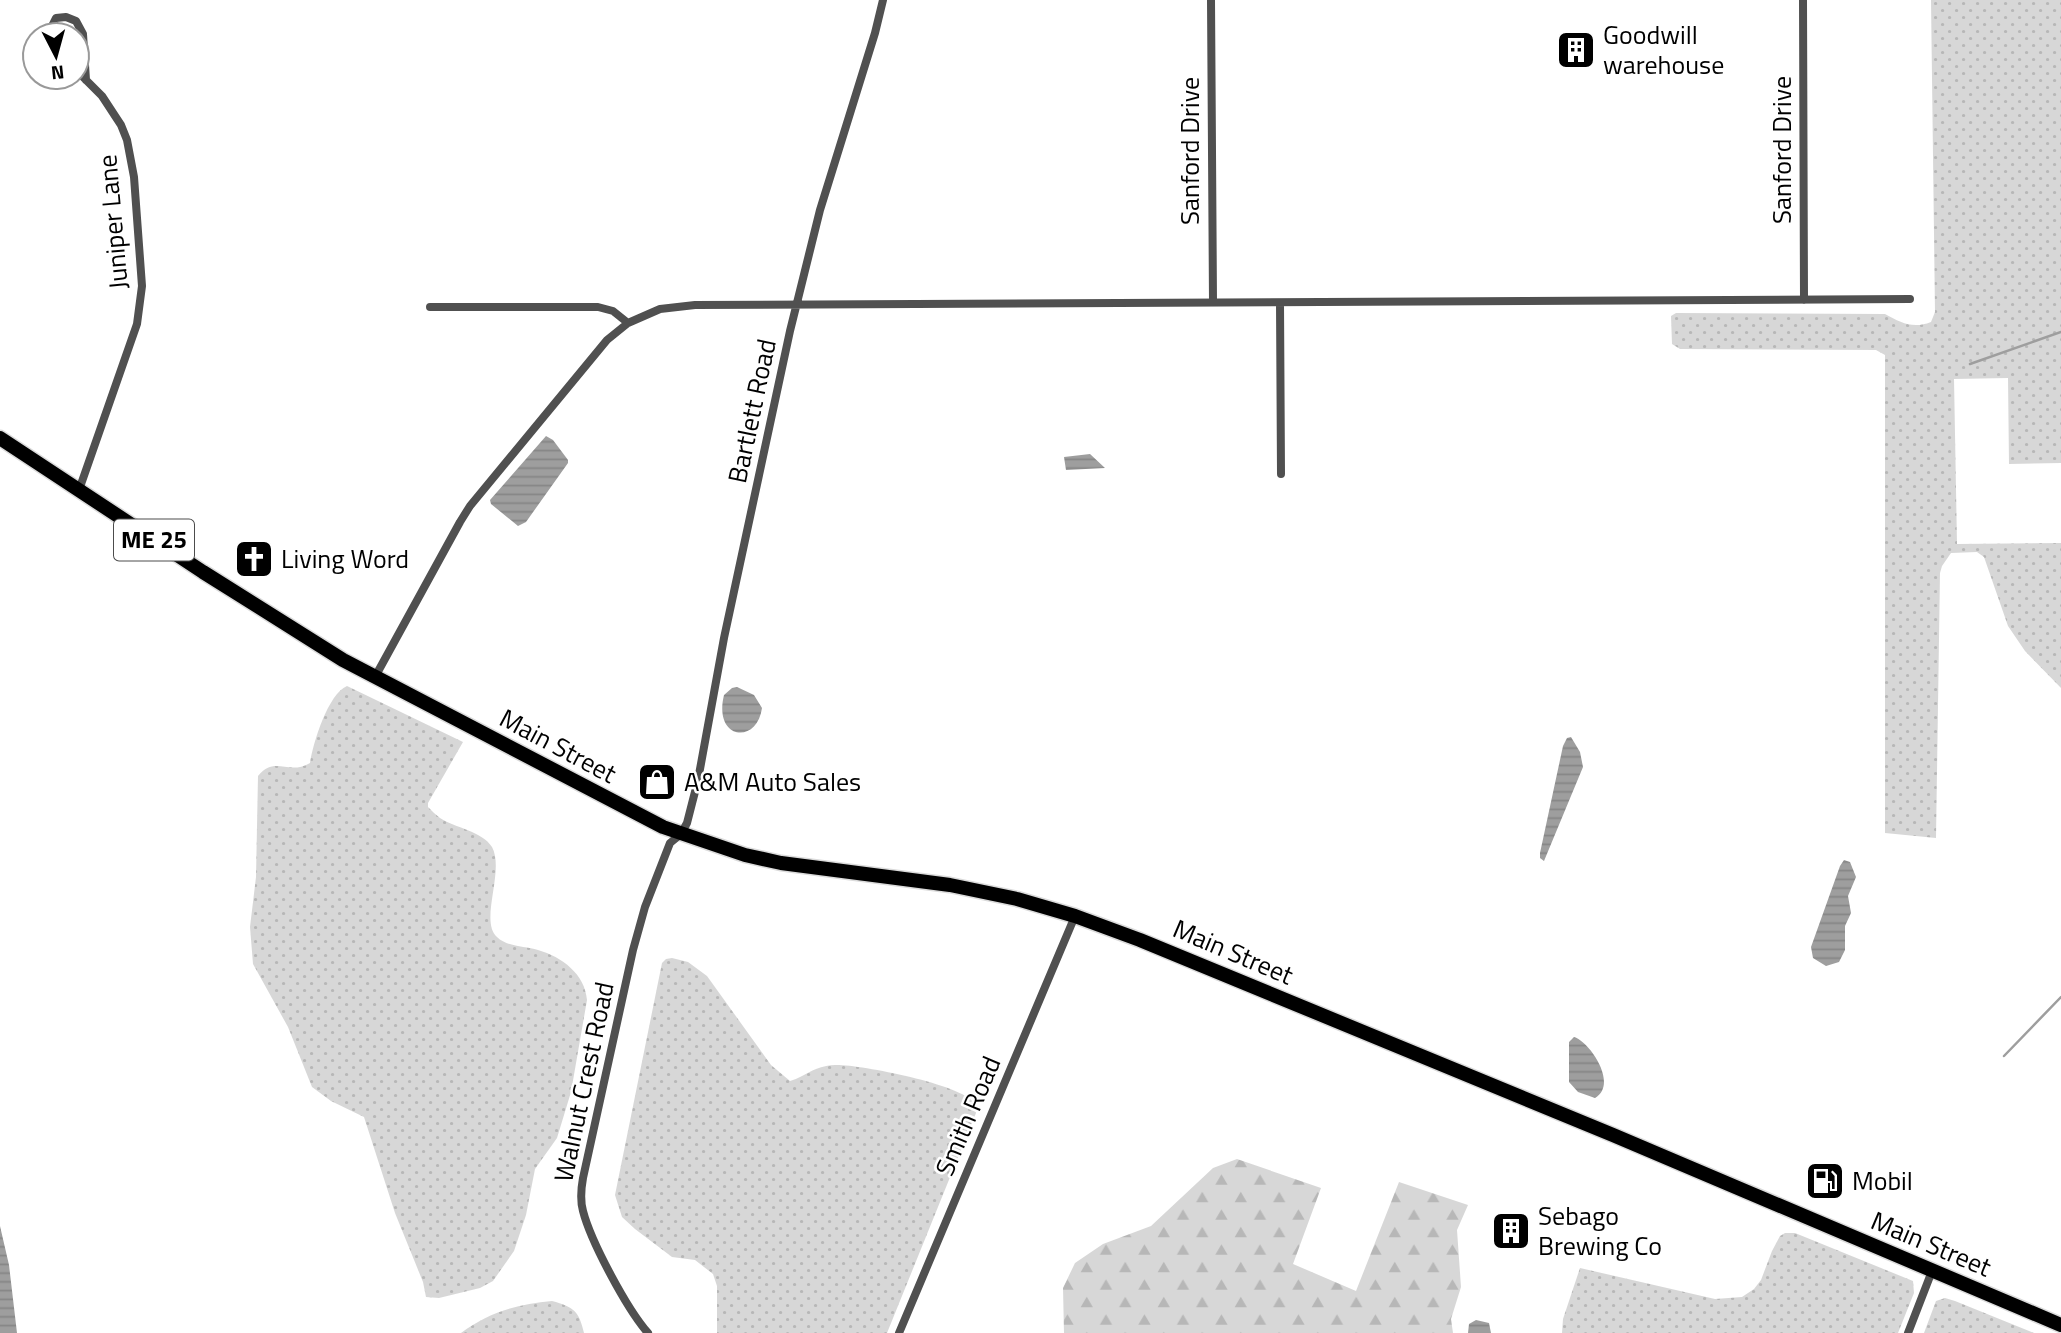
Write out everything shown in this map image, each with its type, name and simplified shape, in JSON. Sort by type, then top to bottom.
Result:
[{"type":"highway","name":"ME 25","points":[[0,438],[79,490]]},
{"type":"highway","name":"Main Street","points":[[79,490],[309,639],[375,677],[622,808],[681,834],[745,855],[781,863],[950,885],[1017,899],[1076,916],[1613,1135],[2061,1325]]},
{"type":"street","name":"Bartlett Road","points":[[681,834],[687,823],[698,780],[724,638],[796,305],[824,197],[883,0]]},
{"type":"street","name":"Sanford Drive","points":[[1210,0],[1213,302]]},
{"type":"street","name":"Sanford Drive","points":[[1803,0],[1804,300]]},
{"type":"street","points":[[54,21],[56,18],[66,17],[76,21]]},
{"type":"street","name":"Juniper Lane","points":[[79,490],[137,324],[142,286],[134,177],[127,140],[121,125],[102,96],[91,85]]},
{"type":"street","points":[[375,677],[471,506],[607,340],[628,323],[660,309],[678,306],[796,305],[1910,299]]},
{"type":"street","points":[[1280,303],[1281,474]]},
{"type":"street","points":[[430,307],[598,307],[612,311],[628,323]]},
{"type":"street","name":"Walnut Crest Road","points":[[648,1333],[626,1300],[588,1227],[581,1194],[637,935],[670,844],[681,834]]},
{"type":"street","name":"Smith Road","points":[[899,1333],[1076,916]]},
{"type":"street","points":[[1908,1333],[1932,1271]]},
{"type":"green space","points":[[1931,0],[2061,0],[2061,463],[2009,464],[2008,378],[1954,379],[1957,544],[2061,543],[2061,688],[2025,651],[2008,626],[1984,557],[1977,552],[1951,553],[1940,573],[1936,838],[1885,833],[1885,355],[1876,350],[1680,349],[1672,344],[1671,316],[1676,313],[1885,314],[1907,324],[1931,322],[1935,312]]},
{"type":"green space","points":[[347,686],[463,742],[428,807],[440,818],[482,837],[492,847],[496,869],[490,920],[497,937],[511,944],[547,953],[564,962],[582,982],[587,1000],[571,1092],[557,1138],[535,1169],[526,1215],[514,1251],[493,1281],[480,1288],[439,1298],[426,1297],[364,1117],[331,1101],[312,1087],[288,1027],[253,964],[250,927],[256,877],[258,776],[270,767],[295,768],[310,763],[318,732],[328,709],[340,691]]},
{"type":"green space","points":[[672,958],[688,962],[707,976],[771,1065],[790,1081],[821,1067],[847,1066],[931,1082],[965,1096],[974,1103],[976,1113],[887,1333],[717,1333],[717,1286],[713,1274],[695,1260],[672,1257],[622,1217],[615,1195],[662,963]]},
{"type":"green space","points":[[1237,1159],[1321,1188],[1293,1264],[1356,1291],[1399,1182],[1468,1205],[1457,1230],[1461,1287],[1451,1319],[1453,1333],[1064,1333],[1063,1288],[1075,1263],[1103,1244],[1151,1226],[1213,1168]]},
{"type":"green space","points":[[1795,1233],[1913,1281],[1914,1293],[1898,1333],[1562,1333],[1563,1319],[1580,1268],[1715,1299],[1742,1297],[1761,1280],[1772,1251],[1780,1236]]},
{"type":"green space","points":[[1945,1298],[2034,1333],[1924,1333],[1936,1301]]},
{"type":"green space","points":[[552,1301],[566,1305],[574,1311],[584,1333],[461,1333],[504,1310]]},
{"type":"shaded area","points":[[546,436],[553,440],[568,463],[526,522],[518,526],[491,504],[490,500]]},
{"type":"shaded area","points":[[1090,454],[1105,468],[1066,470],[1064,457]]},
{"type":"shaded area","points":[[737,687],[754,695],[762,708],[758,720],[745,732],[730,729],[722,710],[724,695]]},
{"type":"shaded area","points":[[1571,737],[1580,752],[1583,767],[1544,861],[1540,858],[1540,853],[1563,746],[1567,738]]},
{"type":"shaded area","points":[[1844,860],[1850,862],[1856,877],[1848,896],[1851,913],[1845,926],[1845,950],[1839,962],[1826,966],[1813,958],[1811,947]]},
{"type":"shaded area","points":[[1574,1037],[1594,1054],[1603,1074],[1602,1092],[1595,1098],[1578,1092],[1569,1082],[1569,1042]]},
{"type":"shaded area","points":[[0,1226],[9,1265],[17,1333],[0,1333]]},
{"type":"shaded area","points":[[1476,1320],[1489,1323],[1491,1333],[1468,1333],[1469,1324]]},
{"type":"waterway","points":[[1970,364],[2061,332]]},
{"type":"waterway","points":[[2004,1056],[2061,997]]},
{"type":"place","name":"Goodwill warehouse","points":[[1576,50]]},
{"type":"place","name":"Living Word","points":[[254,559]]},
{"type":"place","name":"A&M Auto Sales","points":[[657,782]]},
{"type":"place","name":"Mobil","points":[[1825,1181]]},
{"type":"place","name":"Sebago Brewing Co","points":[[1511,1231]]}]
